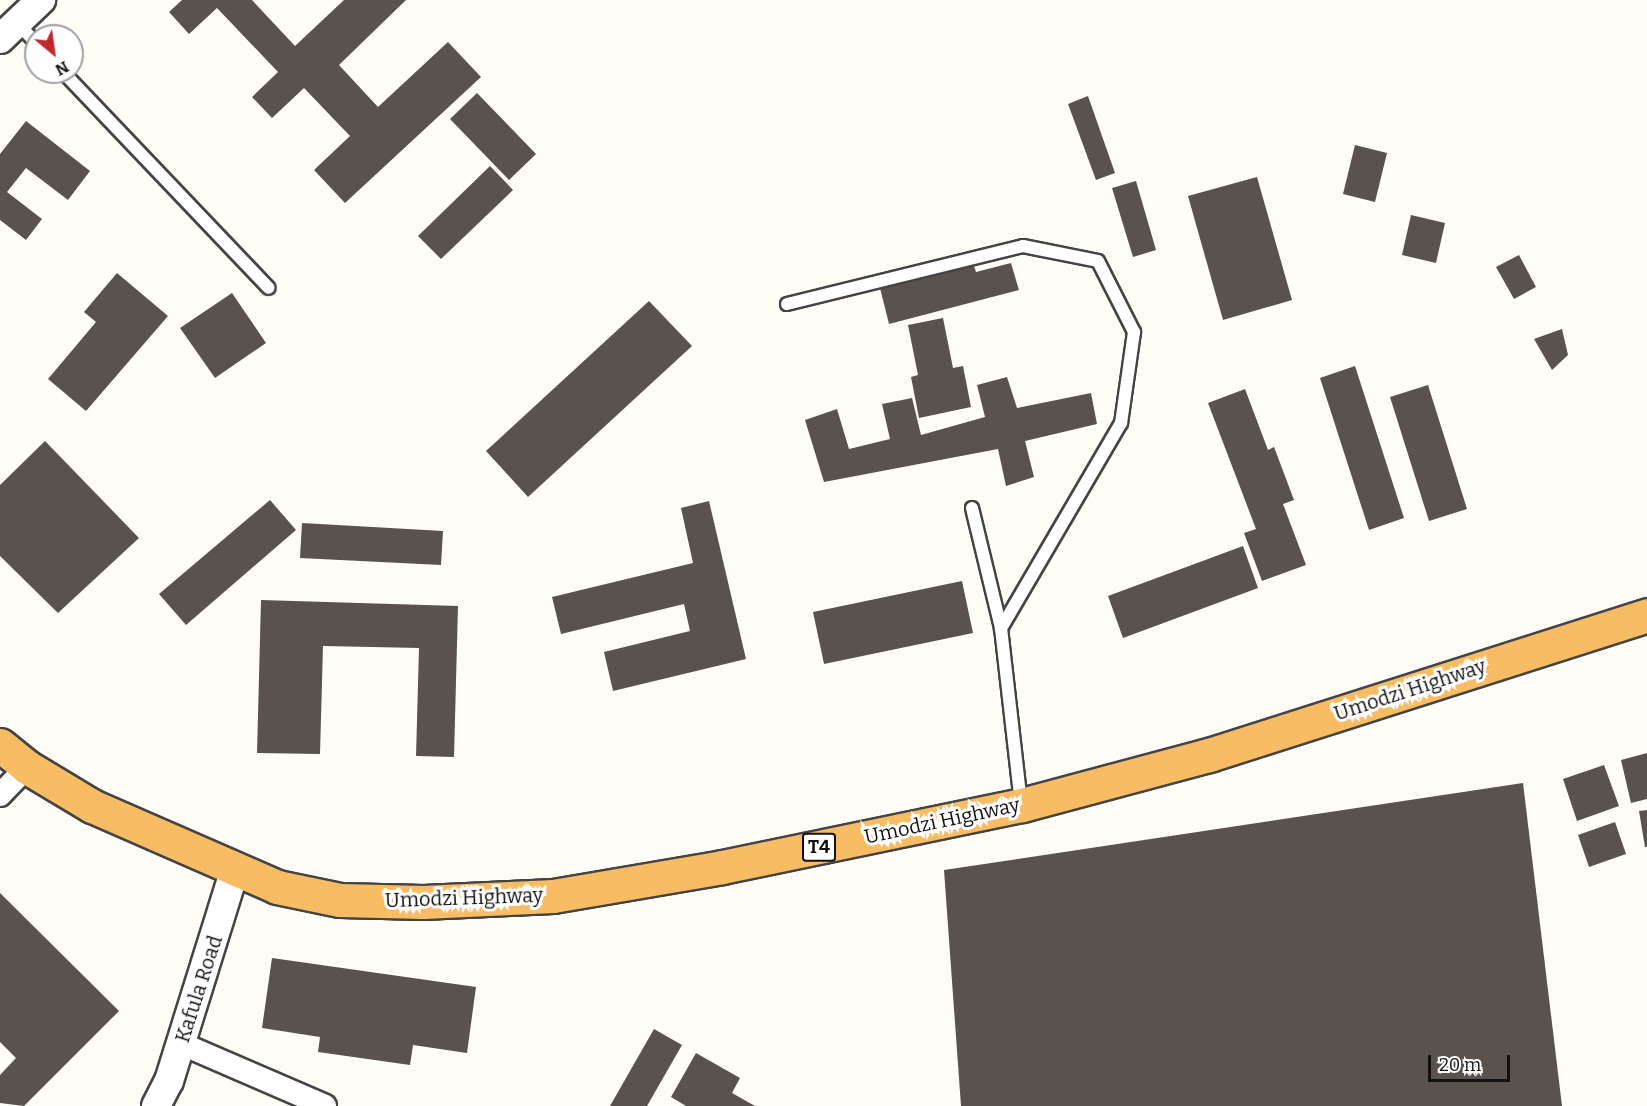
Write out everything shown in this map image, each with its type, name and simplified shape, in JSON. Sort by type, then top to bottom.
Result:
[{"type":"highway","name":"Umodzi Highway","points":[[0,745],[27,767],[92,806],[277,887],[340,900],[423,902],[553,896],[722,867],[1022,805],[1209,755],[1647,615]]},
{"type":"street","points":[[18,35],[41,0]]},
{"type":"street","points":[[0,795],[27,767]]},
{"type":"street","name":"Kafula Road","points":[[156,1106],[182,1044],[235,869]]},
{"type":"street","points":[[182,1044],[325,1106]]},
{"type":"lane","points":[[74,84],[268,288]]},
{"type":"lane","points":[[787,304],[1023,246],[1098,261],[1134,332],[1121,423],[1001,628]]},
{"type":"lane","points":[[972,508],[1001,628],[1022,805]]},
{"type":"building","points":[[182,0],[252,0],[295,46],[344,0],[406,0],[339,65],[378,107],[448,42],[481,77],[345,203],[314,170],[350,136],[304,88],[272,118],[252,97],[278,72],[217,8],[189,34],[169,12]]},
{"type":"building","points":[[477,93],[536,154],[509,180],[450,119]]},
{"type":"building","points":[[1088,96],[1115,173],[1096,180],[1068,104]]},
{"type":"building","points":[[26,121],[90,171],[68,200],[26,168],[7,192],[42,219],[26,240],[0,220],[0,154]]},
{"type":"building","points":[[1355,145],[1387,153],[1375,202],[1343,194]]},
{"type":"building","points":[[490,166],[513,190],[441,259],[418,236]]},
{"type":"building","points":[[1257,177],[1292,300],[1223,320],[1188,196]]},
{"type":"building","points":[[1136,181],[1156,250],[1133,257],[1112,188]]},
{"type":"building","points":[[1411,215],[1445,223],[1436,263],[1402,255]]},
{"type":"building","points":[[1519,255],[1536,287],[1514,299],[1496,267]]},
{"type":"building","points":[[973,263],[976,272],[1011,263],[1019,290],[889,324],[880,288]]},
{"type":"building","points":[[117,273],[168,316],[86,411],[48,379],[96,322],[84,312]]},
{"type":"building","points":[[232,293],[266,343],[215,378],[180,328]]},
{"type":"building","points":[[649,301],[692,346],[528,497],[486,451]]},
{"type":"building","points":[[943,318],[953,368],[963,366],[971,407],[919,418],[911,377],[918,375],[908,325]]},
{"type":"building","points":[[1562,329],[1568,355],[1552,370],[1534,339]]},
{"type":"building","points":[[1355,366],[1404,518],[1369,530],[1320,378]]},
{"type":"building","points":[[1007,377],[1017,408],[1091,393],[1097,424],[1025,441],[1034,477],[1006,486],[998,449],[824,482],[805,420],[837,409],[849,449],[890,439],[882,404],[912,398],[921,435],[985,417],[977,385]]},
{"type":"building","points":[[1428,385],[1467,509],[1429,521],[1390,397]]},
{"type":"building","points":[[1245,389],[1268,450],[1274,447],[1294,500],[1283,504],[1306,565],[1262,581],[1244,533],[1256,529],[1208,403]]},
{"type":"building","points":[[45,441],[139,538],[58,613],[0,556],[0,485]]},
{"type":"building","points":[[270,500],[296,530],[186,625],[159,594]]},
{"type":"building","points":[[709,501],[746,659],[613,691],[604,652],[690,631],[684,604],[561,634],[552,597],[693,563],[681,508]]},
{"type":"building","points":[[302,523],[443,531],[441,565],[300,558]]},
{"type":"building","points":[[1243,546],[1258,588],[1123,638],[1108,596]]},
{"type":"building","points":[[962,581],[973,633],[824,664],[813,612]]},
{"type":"building","points":[[261,600],[458,606],[454,757],[416,756],[419,648],[323,646],[320,754],[257,753]]},
{"type":"building","points":[[1647,753],[1647,799],[1631,803],[1621,760]]},
{"type":"building","points":[[1604,765],[1619,806],[1577,821],[1563,779]]},
{"type":"building","points":[[1523,783],[1562,1106],[961,1106],[944,870]]},
{"type":"building","points":[[1647,810],[1647,847],[1645,847],[1639,811]]},
{"type":"building","points":[[1615,822],[1626,854],[1589,867],[1578,835]]},
{"type":"building","points":[[0,893],[119,1011],[24,1106],[0,1103],[0,1075],[16,1058],[0,1042]]},
{"type":"building","points":[[272,958],[476,987],[467,1053],[413,1045],[410,1065],[318,1052],[320,1037],[262,1028]]},
{"type":"building","points":[[654,1029],[682,1045],[647,1106],[610,1106]]},
{"type":"building","points":[[696,1053],[740,1078],[732,1093],[755,1106],[686,1106],[671,1097]]}]
